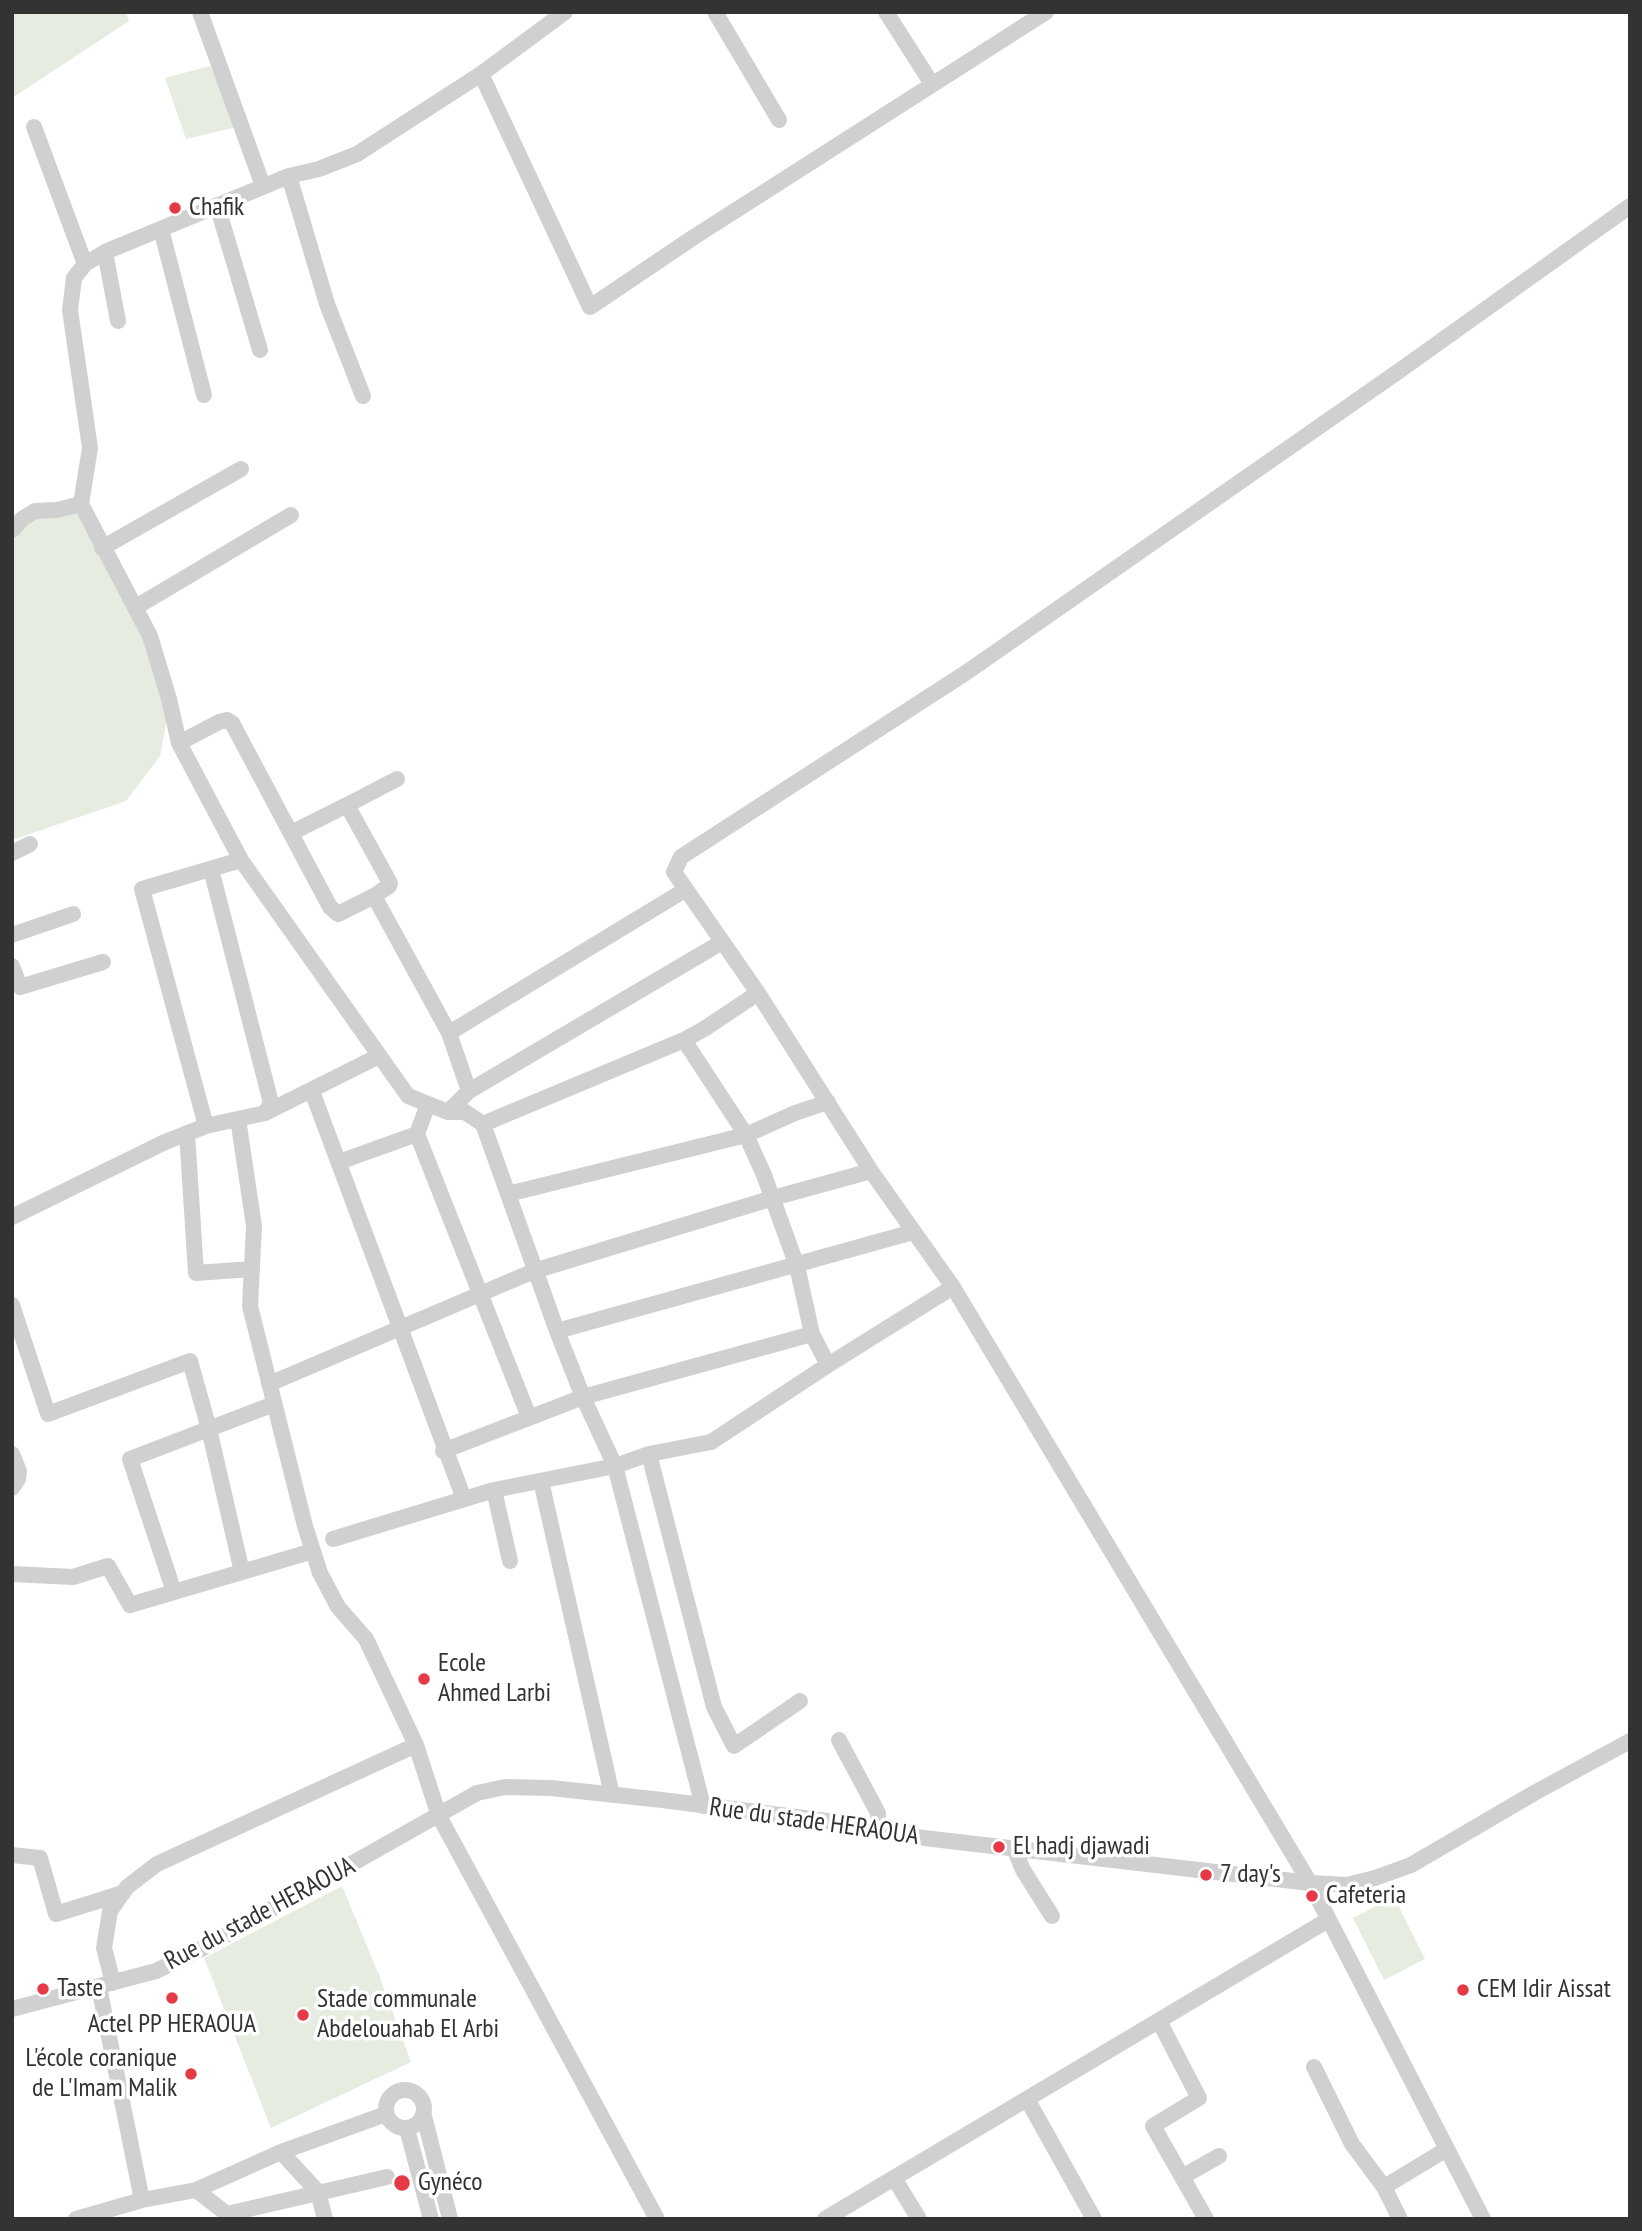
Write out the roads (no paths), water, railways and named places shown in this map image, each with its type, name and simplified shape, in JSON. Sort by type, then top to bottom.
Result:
[{"type":"street","points":[[200,12],[263,186]]},
{"type":"street","points":[[565,12],[481,74],[357,155],[263,186],[105,252],[85,264],[74,278],[70,310],[90,448],[82,504],[154,649],[179,743],[241,860],[408,1096],[448,1112],[465,1112],[482,1124],[557,1331],[583,1397],[615,1466],[703,1806]]},
{"type":"street","points":[[715,12],[779,120]]},
{"type":"street","points":[[886,12],[932,84]]},
{"type":"street","points":[[481,74],[590,307],[694,237],[1046,12]]},
{"type":"street","points":[[34,127],[85,264]]},
{"type":"street","points":[[289,176],[327,304],[363,396]]},
{"type":"street","points":[[217,205],[260,350]]},
{"type":"street","points":[[1483,2219],[1310,1883],[953,1286],[871,1171],[758,993],[674,872],[681,857],[967,672],[1399,371],[1630,206]]},
{"type":"street","points":[[161,229],[204,395]]},
{"type":"street","points":[[105,252],[118,321]]},
{"type":"street","points":[[102,548],[241,469]]},
{"type":"street","points":[[12,530],[22,519],[36,511],[57,510],[82,504]]},
{"type":"street","points":[[135,607],[291,515]]},
{"type":"street","points":[[179,743],[219,722],[227,720],[232,723],[334,912],[338,914],[374,896],[390,883],[347,806]]},
{"type":"street","points":[[291,833],[397,779]]},
{"type":"street","points":[[12,853],[30,845]]},
{"type":"street","points":[[206,1126],[142,889],[241,860]]},
{"type":"street","points":[[211,869],[271,1103],[265,1113]]},
{"type":"street","points":[[449,1033],[685,890]]},
{"type":"street","points":[[374,896],[449,1033],[470,1091]]},
{"type":"street","points":[[12,935],[73,914]]},
{"type":"street","points":[[448,1112],[470,1091],[722,942]]},
{"type":"street","points":[[12,966],[19,988],[103,962]]},
{"type":"street","points":[[482,1124],[684,1040],[758,993]]},
{"type":"street","points":[[684,1040],[746,1135],[773,1198],[797,1266],[812,1334],[828,1364]]},
{"type":"street","points":[[12,1217],[117,1164],[187,1133],[265,1113],[379,1056]]},
{"type":"street","points":[[313,1094],[464,1499]]},
{"type":"street","points":[[508,1194],[746,1135],[795,1113],[828,1102]]},
{"type":"street","points":[[428,1104],[417,1134],[530,1418]]},
{"type":"street","points":[[238,1119],[254,1226],[250,1306],[320,1573],[338,1607],[366,1639],[416,1745],[439,1816],[657,2219]]},
{"type":"street","points":[[187,1133],[196,1273],[252,1269]]},
{"type":"street","points":[[339,1163],[417,1134]]},
{"type":"street","points":[[270,1384],[534,1271],[871,1171]]},
{"type":"street","points":[[557,1331],[913,1232]]},
{"type":"street","points":[[333,1539],[494,1490],[615,1466],[649,1454],[711,1442],[828,1364],[953,1286]]},
{"type":"street","points":[[12,1305],[48,1414],[190,1361],[209,1429],[242,1572]]},
{"type":"street","points":[[444,1450],[583,1397],[812,1334]]},
{"type":"street","points":[[174,1592],[130,1459],[274,1404]]},
{"type":"street","points":[[12,1454],[19,1471],[18,1479],[12,1488]]},
{"type":"street","points":[[649,1454],[714,1707],[734,1746],[800,1701]]},
{"type":"street","points":[[541,1481],[612,1795]]},
{"type":"street","points":[[494,1490],[510,1561]]},
{"type":"street","points":[[12,1574],[74,1577],[108,1566],[130,1605],[313,1551]]},
{"type":"street","points":[[839,1740],[878,1813],[879,1830]]},
{"type":"street","name":"Rue du stade HERAOUA","points":[[12,2009],[156,1971],[201,1949],[477,1793],[505,1787],[551,1788],[612,1795],[924,1838],[1347,1885],[1411,1865],[1630,1741]]},
{"type":"street","points":[[142,2200],[106,1985],[104,1948],[110,1911],[127,1887],[157,1864],[416,1745]]},
{"type":"street","points":[[1014,1849],[1023,1870],[1052,1916]]},
{"type":"street","points":[[12,1855],[40,1858],[57,1914],[123,1893]]},
{"type":"street","points":[[825,2219],[1328,1920]]},
{"type":"street","points":[[1159,2021],[1199,2098],[1153,2126],[1206,2219]]},
{"type":"street","points":[[1314,2067],[1352,2144],[1384,2188],[1400,2219]]},
{"type":"street","points":[[424,2116],[417,2125],[407,2129],[392,2124],[386,2114],[387,2103],[393,2094],[409,2090],[422,2100],[450,2219]]},
{"type":"street","points":[[1027,2099],[1094,2219]]},
{"type":"street","points":[[76,2219],[142,2200],[196,2190],[281,2152],[386,2114]]},
{"type":"street","points":[[407,2129],[431,2219]]},
{"type":"street","points":[[1384,2188],[1447,2149]]},
{"type":"street","points":[[281,2152],[318,2192],[325,2219]]},
{"type":"street","points":[[1182,2177],[1219,2156]]},
{"type":"street","points":[[196,2190],[228,2217],[318,2192],[387,2177]]},
{"type":"street","points":[[894,2178],[919,2219]]},
{"type":"place","name":"Chafik","points":[[175,208]]},
{"type":"place","name":"Ecole Ahmed Larbi","points":[[424,1679]]},
{"type":"place","name":"El hadj djawadi","points":[[999,1847]]},
{"type":"place","name":"7 day's","points":[[1206,1875]]},
{"type":"place","name":"Cafeteria","points":[[1312,1896]]},
{"type":"place","name":"Taste","points":[[43,1989]]},
{"type":"place","name":"CEM Idir Aissat","points":[[1463,1990]]},
{"type":"place","name":"Actel PP HERAOUA","points":[[172,1998]]},
{"type":"place","name":"Stade communale Abdelouahab El Arbi","points":[[303,2015]]},
{"type":"place","name":"L'école coranique de L'Imam Malik","points":[[191,2074]]},
{"type":"place","name":"Gynéco","points":[[402,2183]]}]
